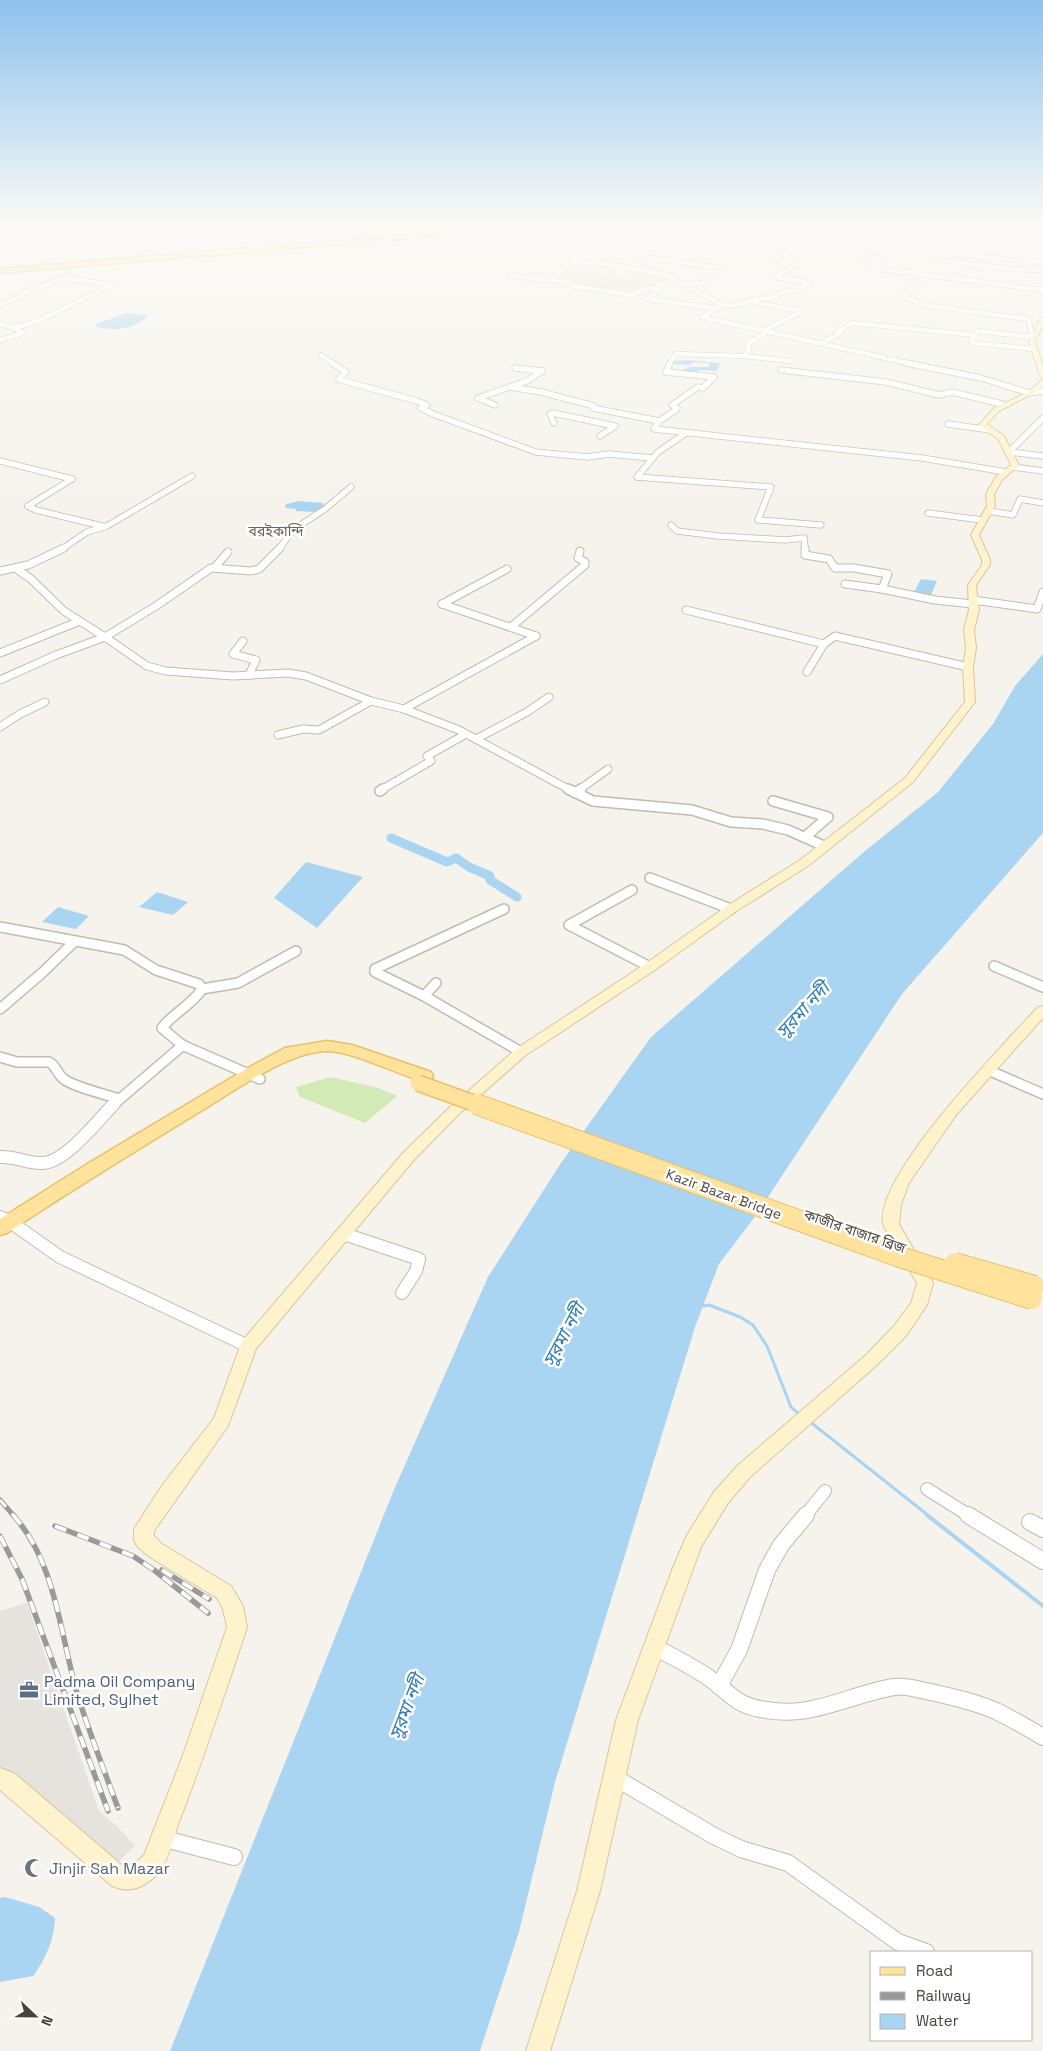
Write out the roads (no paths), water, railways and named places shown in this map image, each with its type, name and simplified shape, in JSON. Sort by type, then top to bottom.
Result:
[{"type":"main road","name":"Kazir Bazar Bridge","points":[[0,1239],[7,1223],[103,1172],[256,1076],[299,1058],[325,1053],[355,1059],[421,1080],[882,1250],[1038,1294]]},
{"type":"street","points":[[14,328],[45,318]]},
{"type":"street","points":[[705,318],[821,343],[853,352],[981,378],[1036,392]]},
{"type":"street","points":[[744,356],[749,349],[748,344],[764,334],[765,330],[790,318]]},
{"type":"street","points":[[1018,318],[1028,319],[1034,349],[1043,376]]},
{"type":"street","points":[[821,343],[841,333],[837,332],[852,323],[975,336]]},
{"type":"street","points":[[1033,337],[1041,323]]},
{"type":"street","points":[[0,324],[23,332],[0,340]]},
{"type":"street","points":[[1033,337],[977,331],[971,343],[1034,349]]},
{"type":"street","points":[[1002,404],[952,392],[939,395],[886,382],[781,370],[790,361],[744,356],[676,354],[672,358],[666,372],[714,377],[703,388],[698,387],[672,405],[677,408],[676,410],[659,421],[654,429],[922,458],[1010,470],[1043,470]]},
{"type":"street","points":[[322,355],[346,372],[339,379],[341,380],[417,401],[427,405],[421,408],[433,414],[528,449],[587,456],[609,454],[652,458]]},
{"type":"street","points":[[494,405],[478,398],[527,381],[542,371],[515,368]]},
{"type":"street","points":[[0,1779],[13,1787],[120,1878],[135,1878],[152,1862],[194,1755],[237,1627],[237,1618],[233,1606],[224,1592],[155,1550],[144,1540],[144,1529],[168,1493],[222,1421],[248,1346],[408,1157],[454,1111],[521,1052],[650,967],[731,909],[804,863],[909,780],[970,702],[968,667],[971,648],[968,630],[974,610],[972,585],[986,565],[986,555],[975,538],[976,532],[991,506],[990,494],[999,479],[1015,465],[1009,452],[1006,451],[1001,438],[982,425],[1002,404],[1036,392],[1043,381]]},
{"type":"street","points":[[510,387],[541,392],[594,406],[593,408],[659,421]]},
{"type":"street","points":[[577,419],[593,408]]},
{"type":"street","points":[[554,422],[550,414],[553,413],[615,426],[600,436]]},
{"type":"street","points":[[1009,452],[1043,418]]},
{"type":"street","points":[[948,424],[990,430]]},
{"type":"street","points":[[686,433],[658,452],[637,477],[772,487],[758,520],[821,525]]},
{"type":"street","points":[[1009,452],[1043,456]]},
{"type":"street","points":[[0,462],[70,477],[72,479],[28,506],[36,510],[102,526],[107,526],[192,476]]},
{"type":"street","points":[[215,567],[251,571],[259,569],[276,554],[293,530],[325,509],[351,487]]},
{"type":"street","points":[[928,513],[986,516],[1013,515],[1020,499],[1043,503]]},
{"type":"street","points":[[671,525],[677,531],[718,536],[785,540],[804,538],[805,555],[829,559],[835,568],[854,568],[888,574],[882,589]]},
{"type":"street","points":[[0,571],[18,570],[56,553],[102,526]]},
{"type":"street","points":[[511,627],[585,565],[585,562],[578,558],[580,551]]},
{"type":"street","points":[[0,680],[56,655],[105,637],[215,567],[228,552]]},
{"type":"street","points":[[404,709],[536,636],[442,604],[507,569]]},
{"type":"street","points":[[18,570],[64,611],[147,666],[166,671],[233,676],[288,673],[306,676],[371,701],[404,709],[466,734],[593,801],[692,810],[731,822],[771,826],[805,837],[824,846]]},
{"type":"street","points":[[845,584],[882,589],[935,600],[1037,609],[1043,592]]},
{"type":"street","points":[[686,610],[824,644]]},
{"type":"street","points":[[0,653],[80,621]]},
{"type":"street","points":[[807,672],[824,644],[834,636],[968,667]]},
{"type":"street","points":[[244,641],[233,654],[256,660],[249,674]]},
{"type":"street","points":[[476,739],[527,712],[549,697]]},
{"type":"street","points":[[278,735],[303,729],[319,730],[371,701]]},
{"type":"street","points":[[0,727],[20,714],[46,702]]},
{"type":"street","points":[[380,791],[431,760],[427,756],[466,734]]},
{"type":"street","points":[[575,793],[608,769]]},
{"type":"street","points":[[773,801],[828,818],[805,837]]},
{"type":"street","points":[[650,878],[731,909]]},
{"type":"street","points":[[632,890],[569,925],[650,967]]},
{"type":"street","points":[[504,909],[375,969],[375,972],[424,996],[521,1052]]},
{"type":"street","points":[[0,928],[124,950],[156,970],[200,984],[202,989]]},
{"type":"street","points":[[0,1009],[42,973],[75,941]]},
{"type":"street","points":[[202,989],[238,983],[296,951]]},
{"type":"street","points":[[994,966],[1043,987]]},
{"type":"street","points":[[424,996],[436,983]]},
{"type":"street","points":[[202,989],[198,996],[168,1018],[162,1028],[166,1034],[183,1045],[256,1076]]},
{"type":"street","points":[[538,2051],[560,1988],[595,1867],[627,1720],[653,1646],[695,1540],[726,1490],[757,1458],[799,1424],[894,1338],[920,1305],[926,1291],[925,1283],[891,1224],[893,1205],[902,1182],[951,1112],[1043,1010]]},
{"type":"street","points":[[0,1157],[8,1156],[31,1163],[52,1161],[78,1140],[119,1099],[183,1045]]},
{"type":"street","points":[[0,1057],[17,1062],[48,1062],[53,1064],[58,1074],[67,1081],[119,1099]]},
{"type":"street","points":[[988,1070],[1043,1094]]},
{"type":"street","points":[[7,1223],[60,1257],[248,1346]]},
{"type":"street","points":[[344,1234],[377,1247],[414,1256],[419,1260],[416,1271],[402,1293]]},
{"type":"street","points":[[927,1488],[1043,1561]]},
{"type":"street","points":[[719,1686],[739,1650],[767,1570],[781,1545],[824,1491]]},
{"type":"street","points":[[1030,1522],[1043,1529]]},
{"type":"street","points":[[653,1646],[710,1678],[738,1701],[759,1709],[783,1712],[824,1708],[894,1687],[907,1687],[966,1700],[996,1710],[1043,1737]]},
{"type":"street","points":[[614,1777],[714,1836],[741,1849],[788,1863],[898,1942],[923,1951]]},
{"type":"street","points":[[161,1838],[234,1857]]},
{"type":"water","points":[[114,318],[146,318],[130,327],[107,329],[93,325]]},
{"type":"water","points":[[687,360],[720,364],[717,371],[698,370],[697,372],[705,373],[703,375],[682,371],[688,367],[709,367],[709,363],[673,364],[674,361]]},
{"type":"water","points":[[298,501],[323,503],[324,506],[315,512],[296,511],[296,509],[286,508],[285,506]]},
{"type":"water","points":[[921,579],[937,581],[930,597],[913,594]]},
{"type":"water","name":"সুরমা নদী","points":[[1043,654],[1043,833],[902,994],[754,1218],[719,1264],[695,1327],[555,1782],[519,1932],[480,2051],[170,2051],[393,1492],[488,1277],[561,1163],[651,1037],[865,851],[938,792],[993,724],[1015,686]]},
{"type":"water","points":[[306,862],[363,877],[317,928],[274,898]]},
{"type":"water","points":[[157,892],[188,902],[173,915],[139,907]]},
{"type":"water","points":[[58,907],[89,916],[76,929],[42,922]]},
{"type":"water","points":[[5,1897],[39,1907],[55,1918],[53,1934],[48,1948],[33,1976],[0,1982],[0,1898]]},
{"type":"waterway","points":[[391,838],[447,862],[456,858],[469,867],[490,876],[490,880],[517,897]]},
{"type":"waterway","points":[[702,1306],[709,1305],[740,1317],[753,1325],[767,1346],[791,1407],[800,1415]]},
{"type":"waterway","points":[[809,1421],[929,1516]]},
{"type":"waterway","points":[[927,1515],[1043,1606]]},
{"type":"railway","points":[[0,1500],[14,1516]]},
{"type":"railway","points":[[13,1515],[39,1554],[48,1576],[77,1693],[118,1808]]},
{"type":"railway","points":[[55,1526],[133,1556],[154,1570],[208,1613]]},
{"type":"railway","points":[[0,1536],[22,1579],[108,1811]]},
{"type":"railway","points":[[162,1570],[209,1599]]},
{"type":"place","name":"Padma Oil Company Limited, Sylhet","points":[[29,1690]]},
{"type":"place","name":"Jinjir Sah Mazar","points":[[34,1868]]},
{"type":"district","name":"বরইকান্দি","points":[[276,531]]}]
